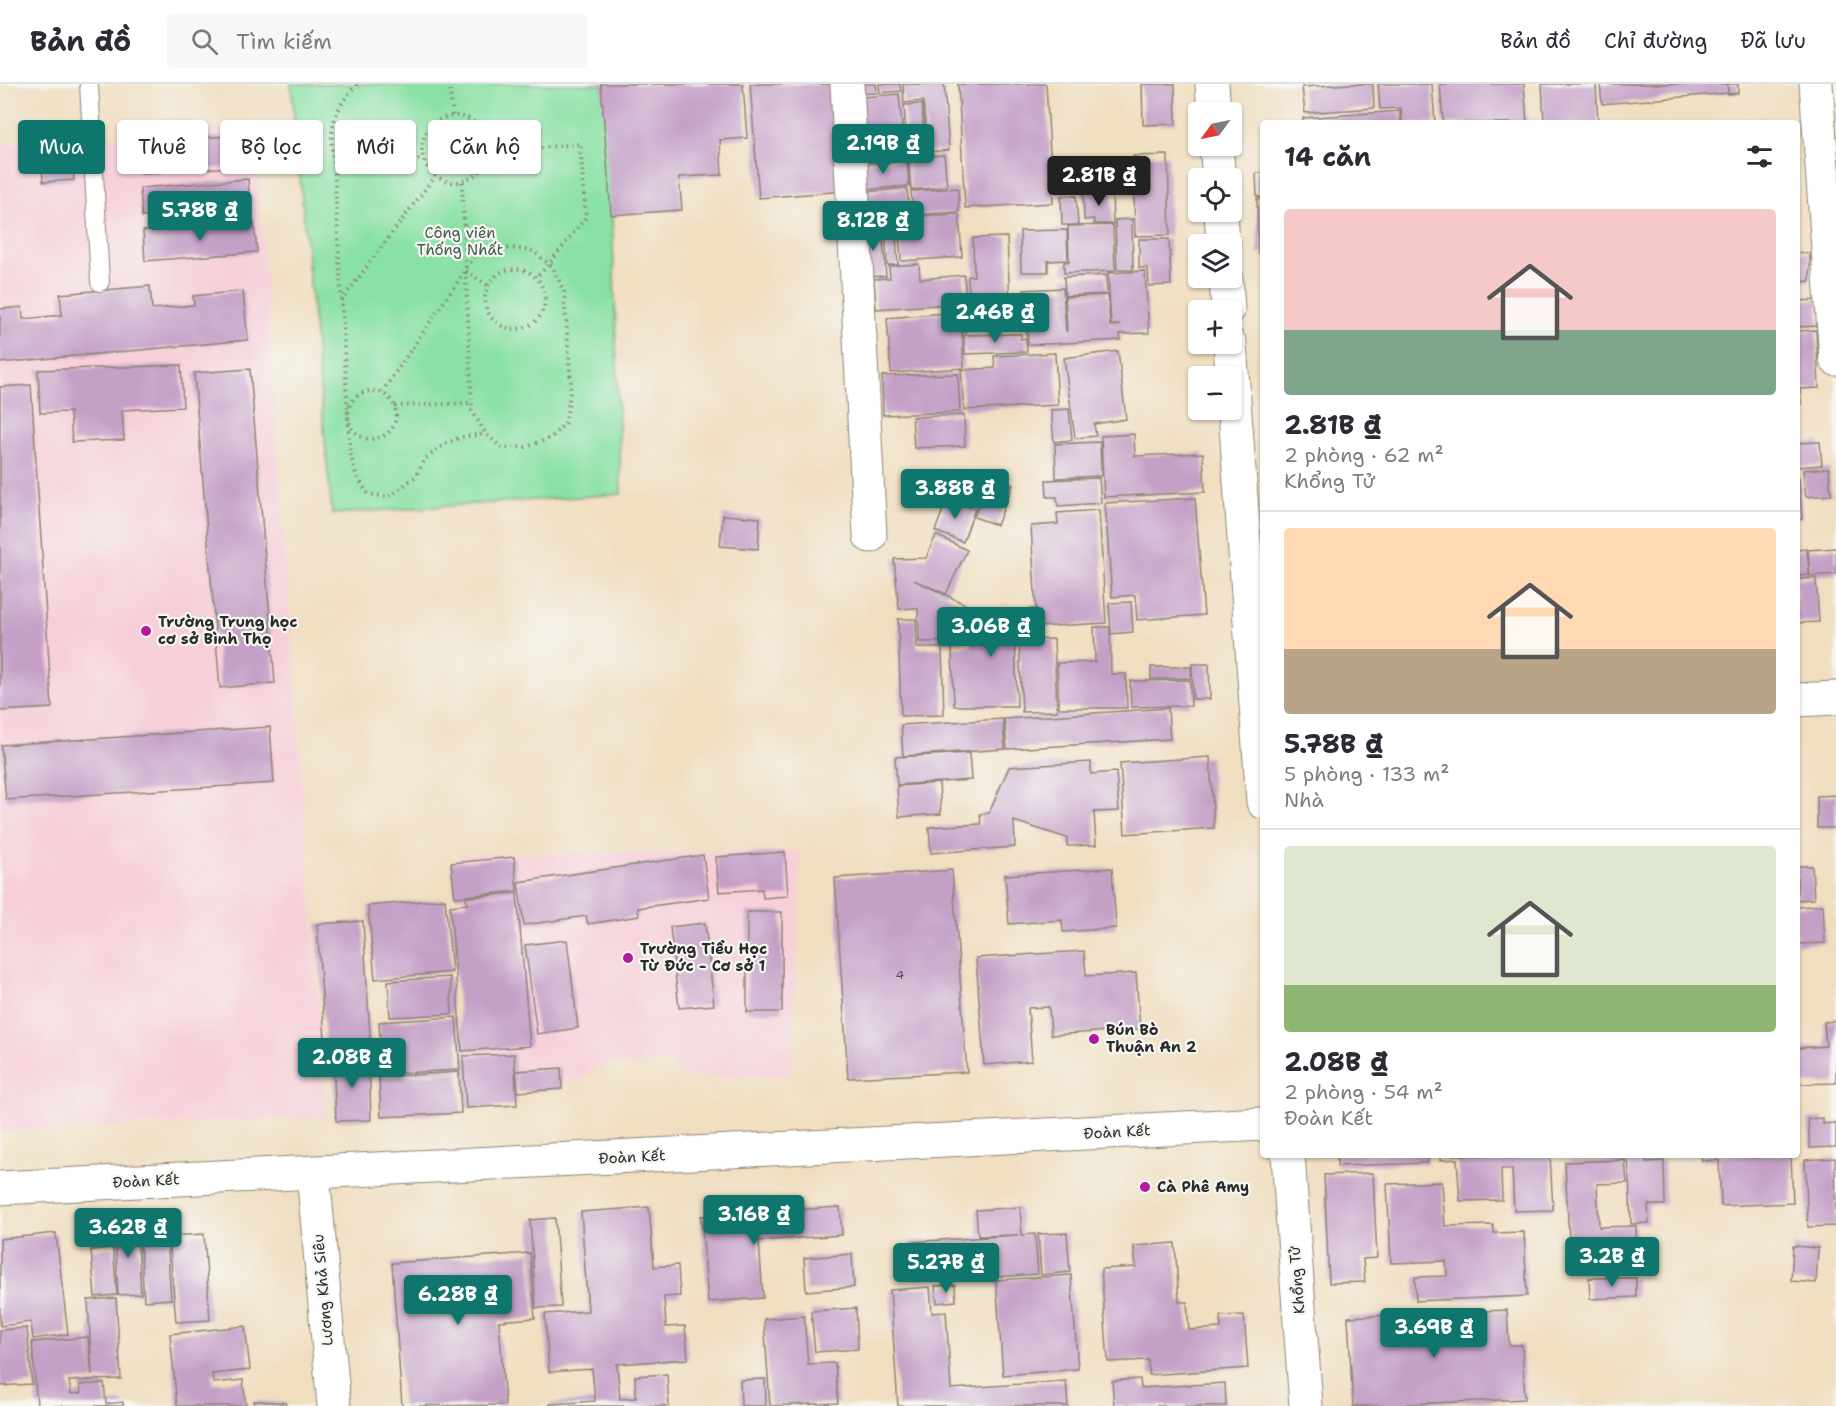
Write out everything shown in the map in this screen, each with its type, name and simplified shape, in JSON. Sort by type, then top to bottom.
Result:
[{"type":"street","points":[[847,84],[870,536]]},
{"type":"street","points":[[1212,84],[1213,102]]},
{"type":"street","points":[[1816,84],[1836,359]]},
{"type":"street","points":[[1231,354],[1260,722]]},
{"type":"street","points":[[1800,700],[1836,698]]},
{"type":"street","name":"Đoàn Kết","points":[[0,1188],[1260,1124]]},
{"type":"street","name":"Khổng Tử","points":[[1288,1158],[1306,1406]]},
{"type":"street","name":"Lương Khả Siêu","points":[[313,1173],[334,1406]]},
{"type":"lane","points":[[88,84],[100,282]]},
{"type":"path","points":[[348,408],[358,394],[374,390],[382,392],[392,400],[395,406],[396,422],[387,434],[373,439],[365,438],[353,429],[347,416],[332,151],[335,114],[343,99],[357,84]]},
{"type":"path","points":[[448,84],[453,116]]},
{"type":"path","points":[[467,120],[453,116],[435,123],[423,139],[423,159],[435,176],[443,180],[462,182],[476,174]]},
{"type":"path","points":[[536,278],[585,217],[580,144],[541,148]]},
{"type":"path","points":[[334,165],[423,159]]},
{"type":"path","points":[[340,301],[435,176]]},
{"type":"path","points":[[382,392],[465,271],[474,257],[492,250],[510,248],[534,251],[553,267],[564,292],[570,384],[566,422],[551,438],[526,447],[502,448],[486,434],[472,411],[465,271],[462,182]]},
{"type":"path","points":[[510,269],[528,272],[542,286],[545,297],[540,316],[533,324],[524,328],[514,330],[504,328],[495,322],[484,305],[484,295],[488,285],[493,277],[510,269]]},
{"type":"path","points":[[465,271],[488,285]]},
{"type":"path","points":[[395,406],[472,403]]},
{"type":"path","points":[[349,422],[350,453],[356,475],[368,494],[389,497],[416,476],[426,458],[445,444],[461,437],[486,434]]},
{"type":"shaded area","name":"Trường Trung học cơ sở Bình Thọ","points":[[220,128],[220,174],[258,174],[327,1117],[0,1132],[0,144],[18,143],[18,174],[105,174],[105,137],[117,136],[117,174],[208,174],[208,129]]},
{"type":"shaded area","name":"Trường Tiểu Học Từ Đức - Cơ sở 1","points":[[801,851],[791,1075],[682,1078],[670,1062],[596,1066],[580,1080],[463,1080],[458,854]]},
{"type":"green space","name":"Công viên Thống Nhất","points":[[291,84],[608,84],[621,494],[332,514],[300,174],[323,174],[323,120],[294,120]]},
{"type":"building","points":[[601,84],[743,84],[747,138],[720,140],[722,175],[679,177],[682,210],[611,215]]},
{"type":"building","points":[[750,84],[835,84],[844,191],[759,198]]},
{"type":"building","points":[[852,84],[876,84],[877,93],[853,94]]},
{"type":"building","points":[[879,84],[900,84],[901,91],[880,93]]},
{"type":"building","points":[[903,84],[944,84],[949,150],[928,152],[923,101],[904,103]]},
{"type":"building","points":[[958,84],[1046,84],[1053,203],[965,208]]},
{"type":"building","points":[[1142,84],[1175,84],[1176,124],[1143,125]]},
{"type":"building","points":[[1373,84],[1374,108],[1305,113],[1302,87]]},
{"type":"building","points":[[1378,84],[1432,84],[1435,120],[1402,120],[1401,108],[1380,109]]},
{"type":"building","points":[[1440,84],[1524,84],[1527,120],[1443,120]]},
{"type":"building","points":[[1542,84],[1596,84],[1598,120],[1544,120]]},
{"type":"building","points":[[1600,84],[1727,84],[1728,93],[1602,104]]},
{"type":"building","points":[[1728,84],[1738,84],[1738,93],[1728,94]]},
{"type":"building","points":[[899,94],[905,157],[858,161],[852,98]]},
{"type":"building","points":[[922,104],[925,152],[907,153],[904,105]]},
{"type":"building","points":[[1400,111],[1401,120],[1303,120],[1303,118]]},
{"type":"building","points":[[208,137],[220,137],[220,168],[208,169]]},
{"type":"building","points":[[944,155],[947,187],[911,190],[908,158]]},
{"type":"building","points":[[1168,155],[1170,235],[1135,236],[1133,156]]},
{"type":"building","points":[[907,160],[909,186],[860,190],[858,163]]},
{"type":"building","points":[[1256,173],[1260,173],[1260,197],[1257,197]]},
{"type":"building","points":[[43,174],[73,174],[74,180],[43,182]]},
{"type":"building","points":[[248,179],[250,208],[142,217],[140,188]]},
{"type":"building","points":[[907,188],[910,217],[889,219],[889,214],[868,216],[865,192]]},
{"type":"building","points":[[958,188],[959,212],[913,215],[911,191]]},
{"type":"building","points":[[1112,191],[1113,224],[1094,224],[1094,219],[1084,220],[1083,192]]},
{"type":"building","points":[[1061,196],[1076,196],[1078,225],[1062,225]]},
{"type":"building","points":[[1257,199],[1260,199],[1260,253],[1258,253]]},
{"type":"building","points":[[959,214],[962,257],[901,261],[898,221],[916,220],[916,216]]},
{"type":"building","points":[[1132,219],[1133,270],[1117,270],[1115,220]]},
{"type":"building","points":[[254,222],[257,252],[145,261],[143,231]]},
{"type":"building","points":[[885,224],[895,224],[898,265],[887,265]]},
{"type":"building","points":[[1113,225],[1115,271],[1064,273],[1064,262],[1069,262],[1068,226]]},
{"type":"building","points":[[882,227],[886,276],[864,277],[860,229]]},
{"type":"building","points":[[1067,230],[1068,260],[1048,261],[1048,272],[1021,272],[1020,231]]},
{"type":"building","points":[[1007,237],[1011,327],[971,328],[968,276],[974,276],[973,238]]},
{"type":"building","points":[[1139,239],[1169,239],[1171,285],[1149,286],[1148,268],[1139,268]]},
{"type":"building","points":[[1800,253],[1810,253],[1810,281],[1800,282]]},
{"type":"building","points":[[919,264],[920,279],[964,275],[966,303],[876,309],[874,279],[890,278],[889,266]]},
{"type":"building","points":[[1145,271],[1149,333],[1120,334],[1121,340],[1028,345],[1024,290],[1063,288],[1066,331],[1065,297],[1108,295],[1110,326],[1121,325],[1111,325],[1108,273]]},
{"type":"building","points":[[1106,275],[1107,294],[1065,296],[1064,277]]},
{"type":"building","points":[[150,286],[152,309],[194,305],[193,296],[243,291],[248,340],[0,363],[0,309],[22,307],[23,319],[62,315],[60,294]]},
{"type":"building","points":[[1818,300],[1819,326],[1800,327],[1800,301]]},
{"type":"building","points":[[963,306],[966,332],[962,332],[964,368],[891,373],[887,318],[945,313],[944,307]]},
{"type":"building","points":[[1816,330],[1819,388],[1800,389],[1800,331]]},
{"type":"building","points":[[1021,334],[1021,339],[1026,338],[1027,352],[965,354],[964,335]]},
{"type":"building","points":[[1118,351],[1126,419],[1094,424],[1096,436],[1075,438],[1064,358]]},
{"type":"building","points":[[1055,353],[1058,405],[964,410],[961,370],[995,368],[994,356]]},
{"type":"building","points":[[181,365],[183,407],[122,410],[124,440],[72,442],[70,412],[40,413],[38,370]]},
{"type":"building","points":[[250,369],[275,683],[220,688],[194,373]]},
{"type":"building","points":[[958,374],[960,412],[883,415],[882,376]]},
{"type":"building","points":[[31,385],[52,708],[0,711],[0,387]]},
{"type":"building","points":[[1069,409],[1072,440],[1054,442],[1051,410]]},
{"type":"building","points":[[964,415],[965,446],[914,448],[912,417]]},
{"type":"building","points":[[1134,434],[1135,456],[1203,453],[1205,492],[1104,497],[1101,436]]},
{"type":"building","points":[[1100,442],[1101,476],[1056,478],[1055,444]]},
{"type":"building","points":[[1820,442],[1822,465],[1800,467],[1800,443]]},
{"type":"building","points":[[1829,468],[1831,495],[1806,497],[1803,470]]},
{"type":"building","points":[[990,476],[1013,485],[997,525],[974,517]]},
{"type":"building","points":[[1099,478],[1101,503],[1058,506],[1057,497],[1047,497],[1046,480]]},
{"type":"building","points":[[1800,492],[1802,519],[1800,519]]},
{"type":"building","points":[[1195,498],[1204,615],[1137,620],[1135,595],[1112,597],[1105,503]]},
{"type":"building","points":[[947,499],[975,509],[963,542],[935,531]]},
{"type":"building","points":[[1099,510],[1106,623],[1037,627],[1031,526],[1058,524],[1057,513]]},
{"type":"building","points":[[723,515],[760,518],[758,549],[720,546]]},
{"type":"building","points":[[936,535],[967,550],[946,594],[914,580],[969,606],[969,641],[919,642],[918,609],[899,609],[894,559],[926,558]]},
{"type":"building","points":[[1836,548],[1836,574],[1810,576],[1808,550]]},
{"type":"building","points":[[1807,549],[1809,575],[1800,576],[1800,550]]},
{"type":"building","points":[[1816,578],[1819,622],[1800,623],[1800,579]]},
{"type":"building","points":[[1131,602],[1133,632],[1111,634],[1109,603]]},
{"type":"building","points":[[1035,609],[1036,636],[1015,637],[1017,706],[954,706],[952,647],[972,646],[972,641],[983,641],[972,640],[971,611]]},
{"type":"building","points":[[898,619],[916,619],[917,648],[942,648],[944,715],[901,716]]},
{"type":"building","points":[[1094,627],[1110,627],[1111,674],[1126,674],[1127,708],[1059,708],[1057,663],[1095,662]]},
{"type":"building","points":[[1054,639],[1057,711],[1022,712],[1019,640]]},
{"type":"building","points":[[1192,664],[1209,664],[1210,699],[1193,699]]},
{"type":"building","points":[[1151,667],[1191,667],[1191,678],[1151,679]]},
{"type":"building","points":[[1190,680],[1191,706],[1131,707],[1130,681]]},
{"type":"building","points":[[1168,708],[1170,739],[1007,749],[1004,719]]},
{"type":"building","points":[[1003,719],[1005,749],[903,756],[901,725]]},
{"type":"building","points":[[270,727],[274,783],[6,800],[1,745]]},
{"type":"building","points":[[969,753],[971,780],[897,785],[895,757]]},
{"type":"building","points":[[1210,757],[1214,828],[1125,834],[1120,763]]},
{"type":"building","points":[[1091,762],[1091,774],[1116,772],[1119,811],[1094,812],[1096,845],[1067,846],[1067,838],[1014,821],[1015,847],[931,853],[929,827],[981,824],[980,814],[989,813],[1009,767]]},
{"type":"building","points":[[939,783],[941,814],[899,817],[897,786]]},
{"type":"building","points":[[1836,795],[1836,828],[1817,828],[1817,796]]},
{"type":"building","points":[[785,852],[788,896],[763,898],[762,889],[719,892],[716,857]]},
{"type":"building","points":[[703,855],[709,898],[638,908],[639,916],[588,924],[586,916],[524,925],[518,882]]},
{"type":"building","points":[[514,857],[517,891],[455,897],[451,863]]},
{"type":"building","points":[[1800,866],[1812,866],[1814,899],[1800,900]]},
{"type":"building","points":[[1112,868],[1116,928],[1063,932],[1062,920],[1009,924],[1005,875]]},
{"type":"building","points":[[952,870],[967,1072],[848,1078],[835,878]]},
{"type":"building","points":[[517,893],[530,1046],[462,1051],[450,906],[467,904],[466,897]]},
{"type":"building","points":[[445,899],[452,972],[375,979],[368,906]]},
{"type":"building","points":[[1823,905],[1825,943],[1800,944],[1800,907]]},
{"type":"building","points":[[747,912],[782,912],[782,1012],[747,1012]]},
{"type":"building","points":[[363,921],[371,1051],[326,1054],[317,924]]},
{"type":"building","points":[[705,923],[714,1005],[679,1008],[670,927]]},
{"type":"building","points":[[567,940],[578,1028],[537,1034],[525,945]]},
{"type":"building","points":[[1084,951],[1086,976],[1136,973],[1140,1029],[1051,1035],[1049,1007],[1028,1008],[1032,1061],[984,1065],[976,958]]},
{"type":"building","points":[[450,977],[452,1014],[390,1017],[388,981]]},
{"type":"building","points":[[456,1017],[460,1070],[382,1074],[379,1022]]},
{"type":"building","points":[[1836,1021],[1836,1083],[1800,1084],[1800,1048],[1826,1046],[1824,1022]]},
{"type":"building","points":[[514,1054],[517,1105],[466,1108],[463,1056]]},
{"type":"building","points":[[369,1057],[371,1120],[336,1121],[333,1058]]},
{"type":"building","points":[[561,1068],[562,1089],[518,1092],[516,1071]]},
{"type":"building","points":[[459,1072],[461,1113],[381,1117],[379,1077]]},
{"type":"building","points":[[1823,1118],[1823,1124],[1836,1123],[1836,1147],[1810,1148],[1808,1119]]},
{"type":"building","points":[[1337,1158],[1427,1158],[1428,1163],[1337,1166]]},
{"type":"building","points":[[1441,1158],[1550,1158],[1553,1210],[1514,1211],[1512,1169],[1501,1169],[1502,1200],[1460,1201],[1457,1159],[1441,1160]]},
{"type":"building","points":[[1628,1158],[1645,1158],[1646,1162],[1664,1161],[1665,1205],[1648,1205],[1649,1223],[1631,1224]]},
{"type":"building","points":[[1702,1158],[1791,1158],[1793,1203],[1721,1206],[1719,1160],[1702,1161]]},
{"type":"building","points":[[1835,1158],[1836,1226],[1808,1227],[1805,1160]]},
{"type":"building","points":[[1625,1160],[1627,1183],[1597,1184],[1599,1227],[1636,1226],[1637,1256],[1570,1259],[1565,1162]]},
{"type":"building","points":[[1373,1173],[1377,1258],[1363,1259],[1365,1282],[1329,1283],[1324,1175]]},
{"type":"building","points":[[1442,1182],[1445,1226],[1493,1225],[1494,1233],[1524,1232],[1527,1296],[1416,1301],[1415,1277],[1447,1276],[1446,1261],[1391,1263],[1387,1184]]},
{"type":"building","points":[[649,1207],[654,1267],[678,1265],[680,1296],[664,1297],[666,1327],[685,1326],[688,1359],[617,1364],[620,1399],[636,1398],[635,1376],[667,1374],[669,1406],[550,1406],[550,1404],[595,1401],[592,1369],[549,1372],[545,1314],[588,1311],[581,1212]]},
{"type":"building","points":[[840,1207],[842,1235],[759,1241],[763,1298],[708,1302],[701,1216]]},
{"type":"building","points":[[1020,1207],[1022,1235],[1035,1234],[1038,1274],[951,1280],[950,1276],[912,1279],[910,1242],[1018,1235],[978,1236],[976,1210]]},
{"type":"building","points":[[555,1218],[561,1307],[536,1308],[530,1220]]},
{"type":"building","points":[[166,1219],[171,1299],[144,1301],[139,1221]]},
{"type":"building","points":[[137,1223],[141,1294],[118,1295],[115,1224]]},
{"type":"building","points":[[56,1233],[68,1334],[33,1339],[31,1322],[0,1326],[0,1239]]},
{"type":"building","points":[[1067,1233],[1070,1272],[1041,1275],[1038,1234]]},
{"type":"building","points":[[204,1234],[210,1320],[176,1322],[169,1236]]},
{"type":"building","points":[[1175,1243],[1179,1302],[1187,1302],[1189,1330],[1221,1328],[1220,1316],[1244,1315],[1248,1368],[1149,1375],[1148,1360],[1108,1362],[1101,1269],[1136,1267],[1134,1246]]},
{"type":"building","points":[[1793,1246],[1818,1248],[1816,1283],[1791,1281]]},
{"type":"building","points":[[113,1248],[117,1295],[95,1297],[91,1250]]},
{"type":"building","points":[[530,1253],[535,1318],[499,1321],[505,1405],[402,1406],[392,1263]]},
{"type":"building","points":[[852,1254],[854,1287],[806,1291],[804,1258]]},
{"type":"building","points":[[1071,1275],[1078,1369],[1003,1375],[996,1280]]},
{"type":"building","points":[[1589,1278],[1636,1278],[1636,1297],[1590,1299]]},
{"type":"building","points":[[955,1285],[956,1301],[937,1303],[935,1286]]},
{"type":"building","points":[[930,1287],[932,1313],[946,1312],[951,1389],[1066,1381],[1068,1406],[898,1406],[890,1290]]},
{"type":"building","points":[[116,1298],[121,1379],[69,1381],[71,1394],[81,1393],[80,1385],[104,1383],[106,1404],[123,1402],[123,1406],[37,1406],[32,1342],[88,1337],[92,1375],[88,1300]]},
{"type":"building","points":[[856,1308],[858,1349],[815,1352],[811,1311]]},
{"type":"building","points":[[1507,1310],[1509,1345],[1522,1345],[1525,1399],[1408,1404],[1408,1406],[1353,1406],[1348,1317]]},
{"type":"building","points":[[804,1316],[808,1364],[835,1363],[838,1403],[770,1406],[764,1319]]},
{"type":"building","points":[[245,1326],[250,1370],[212,1374],[213,1383],[243,1380],[246,1406],[177,1406],[170,1334]]},
{"type":"building","points":[[27,1328],[32,1384],[0,1386],[0,1330]]},
{"type":"building","points":[[765,1379],[766,1406],[741,1406],[740,1380]]},
{"type":"building","points":[[1140,1379],[1141,1388],[1225,1383],[1226,1406],[1114,1406],[1112,1381]]},
{"type":"building","points":[[254,1401],[286,1403],[285,1406],[254,1406]]},
{"type":"place","name":"Trường Trung học cơ sở Bình Thọ","points":[[146,631]]},
{"type":"place","name":"Trường Tiểu Học Từ Đức - Cơ sở 1","points":[[628,958]]},
{"type":"place","name":"Bún Bò Thuận An 2","points":[[1094,1039]]},
{"type":"place","name":"Cà Phê Amy","points":[[1145,1187]]}]
